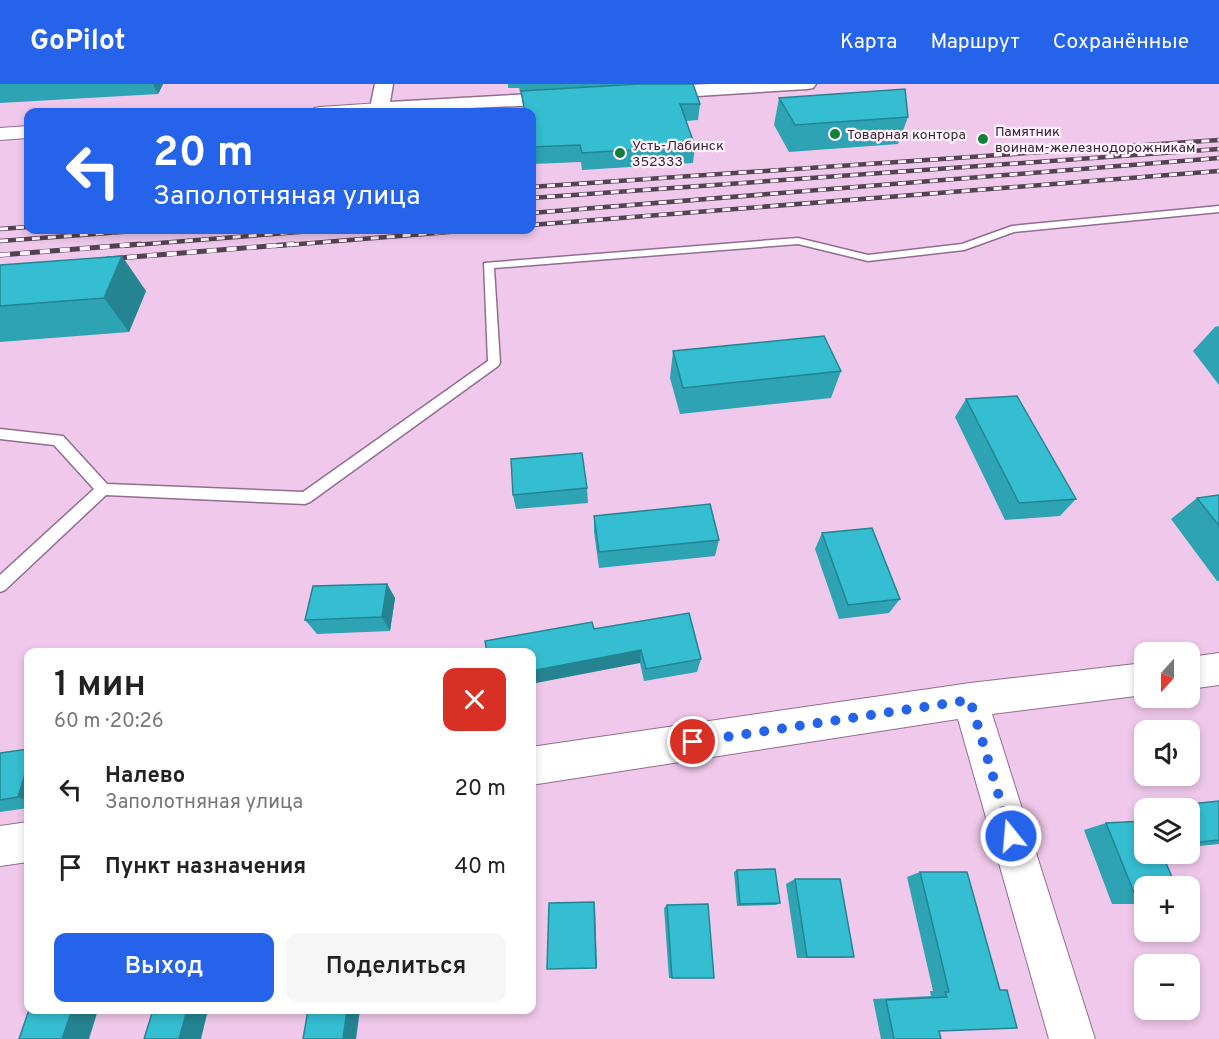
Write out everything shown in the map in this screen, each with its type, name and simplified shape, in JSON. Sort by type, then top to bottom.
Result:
[{"type":"street","points":[[384,84],[380,108],[579,97]]},
{"type":"street","points":[[636,94],[807,84]]},
{"type":"street","points":[[0,134],[24,132]]},
{"type":"street","points":[[1200,672],[1219,669]]},
{"type":"street","points":[[536,765],[970,700],[1134,680]]},
{"type":"street","points":[[970,700],[1072,1039]]},
{"type":"street","points":[[0,846],[24,843]]},
{"type":"lane","points":[[0,434],[57,440],[103,489],[305,498],[494,363],[488,264],[798,241],[868,258],[964,247],[1012,229],[1219,209]]},
{"type":"lane","points":[[0,585],[103,489]]},
{"type":"building","points":[[640,84],[693,84],[700,104],[680,104],[695,146],[582,153],[580,145],[536,147],[536,108],[524,108],[521,91]]},
{"type":"building","points":[[905,89],[908,117],[795,125],[779,98]]},
{"type":"building","points":[[122,256],[104,298],[0,306],[0,265]]},
{"type":"building","points":[[824,336],[841,371],[683,388],[673,351]]},
{"type":"building","points":[[1017,396],[1076,499],[1019,503],[966,399]]},
{"type":"building","points":[[582,453],[587,488],[513,495],[511,459]]},
{"type":"building","points":[[1219,495],[1219,526],[1197,498]]},
{"type":"building","points":[[710,504],[719,540],[599,552],[594,516]]},
{"type":"building","points":[[872,528],[900,599],[848,605],[822,533]]},
{"type":"building","points":[[387,584],[382,617],[305,620],[313,586]]},
{"type":"building","points":[[689,613],[701,659],[646,669],[641,650],[536,670],[536,648],[486,648],[485,641],[592,622],[594,629]]},
{"type":"building","points":[[24,750],[24,777],[18,797],[0,800],[0,753]]},
{"type":"building","points":[[1219,801],[1219,840],[1200,842],[1200,803]]},
{"type":"building","points":[[1134,822],[1134,864],[1166,864],[1172,876],[1134,876],[1134,893],[1106,823]]},
{"type":"building","points":[[775,869],[780,903],[740,904],[737,870]]},
{"type":"building","points":[[920,872],[967,872],[1000,990],[1007,990],[1017,1028],[939,1031],[941,1039],[894,1039],[886,1000],[947,997],[945,992],[949,992]]},
{"type":"building","points":[[795,879],[840,879],[854,957],[807,957]]},
{"type":"building","points":[[594,902],[596,968],[547,969],[549,903]]},
{"type":"building","points":[[708,904],[714,978],[672,978],[667,905]]},
{"type":"building","points":[[28,1014],[71,1014],[62,1039],[19,1039]]},
{"type":"building","points":[[152,1014],[186,1014],[179,1039],[144,1039]]},
{"type":"building","points":[[307,1014],[346,1014],[343,1039],[303,1039]]},
{"type":"railway","points":[[536,187],[1219,140]]},
{"type":"railway","points":[[536,198],[1219,149]]},
{"type":"railway","points":[[536,213],[1219,158]]},
{"type":"railway","points":[[536,225],[1219,171]]},
{"type":"railway","points":[[0,229],[24,227]]},
{"type":"railway","points":[[0,241],[95,234]]},
{"type":"railway","points":[[121,246],[274,234]]},
{"type":"railway","points":[[275,246],[424,234]]},
{"type":"railway","points":[[0,255],[140,244]]},
{"type":"railway","points":[[107,259],[294,244]]},
{"type":"place","name":"Товарная контора","points":[[835,134]]},
{"type":"place","name":"Памятник воинам-железнодорожникам","points":[[983,139]]},
{"type":"place","name":"Усть-Лабинск 352333","points":[[620,153]]},
{"type":"route","points":[[693,742],[970,700],[1011,836]]}]
